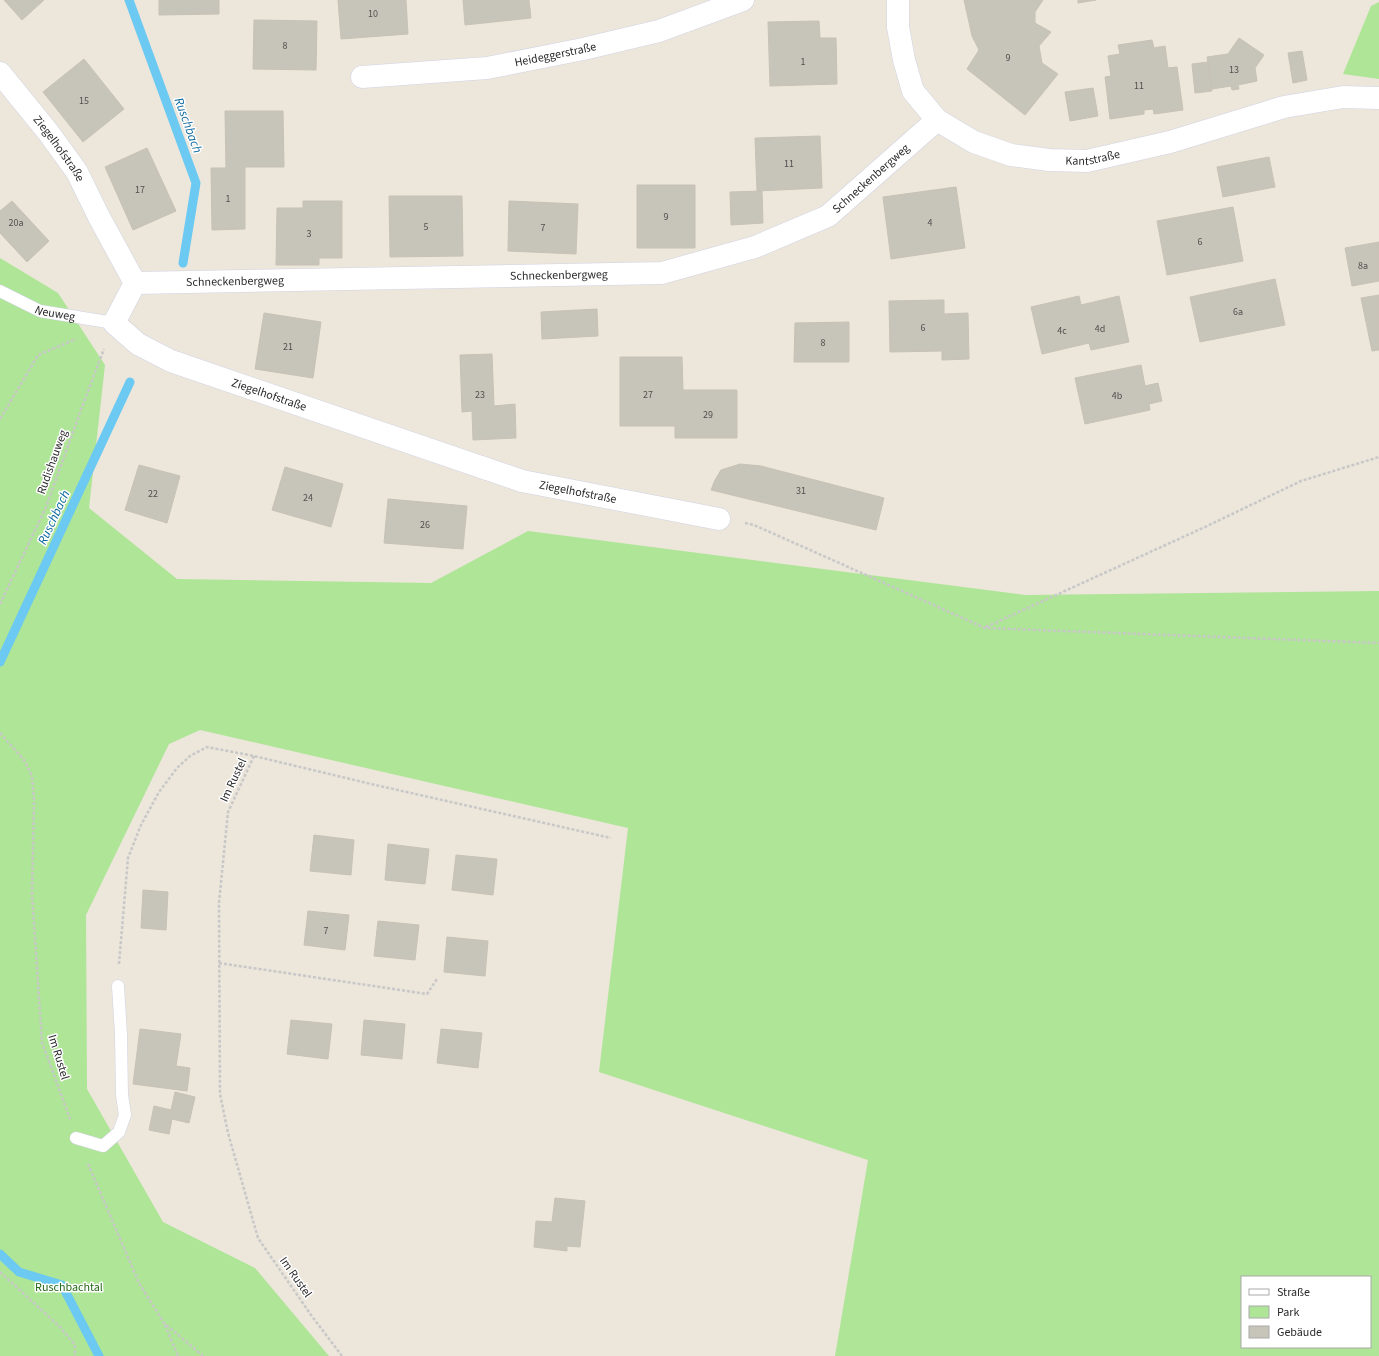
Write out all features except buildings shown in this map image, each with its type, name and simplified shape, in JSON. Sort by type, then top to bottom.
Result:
[{"type":"street","name":"Heideggerstraße","points":[[362,77],[487,68],[583,49],[659,31],[743,0]]},
{"type":"street","name":"Kantstraße","points":[[898,0],[898,27],[904,60],[913,91],[937,120],[974,142],[1011,155],[1049,160],[1087,161],[1170,142],[1284,107],[1342,97],[1379,98]]},
{"type":"street","name":"Ziegelhofstraße","points":[[0,73],[48,132],[77,172],[135,283]]},
{"type":"street","name":"Schneckenbergweg","points":[[135,283],[662,273],[755,247],[828,216],[937,120]]},
{"type":"street","points":[[114,323],[135,283]]},
{"type":"street","name":"Ziegelhofstraße","points":[[114,323],[138,344],[171,361],[522,481],[719,518]]},
{"type":"lane","name":"Neuweg","points":[[0,291],[40,311],[114,323]]},
{"type":"lane","points":[[76,1138],[103,1146],[119,1132],[125,1115],[122,1095],[121,1035],[118,986]]},
{"type":"path","points":[[0,419],[38,356],[114,323]]},
{"type":"path","name":"Rudishauweg","points":[[0,604],[46,507],[114,323]]},
{"type":"path","points":[[985,628],[1205,527],[1301,481],[1379,457]]},
{"type":"path","points":[[719,518],[754,525],[985,628],[1379,643]]},
{"type":"path","name":"Im Rustel","points":[[1,734],[24,760],[32,776],[34,800],[32,894],[42,1042],[76,1138],[139,1283],[164,1323],[203,1356]]},
{"type":"path","points":[[118,986],[128,858],[141,825],[158,792],[177,768],[190,756],[207,747],[254,756],[378,786],[612,838]]},
{"type":"path","name":"Im Rustel","points":[[254,756],[228,812],[219,903],[220,1094],[228,1133],[258,1238],[342,1356]]},
{"type":"path","points":[[219,963],[427,994],[437,980]]},
{"type":"path","points":[[0,1272],[60,1327],[75,1345],[75,1356]]},
{"type":"path","points":[[164,1323],[178,1356]]},
{"type":"green space","points":[[1379,2],[1379,79],[1343,74],[1371,6]]},
{"type":"green space","name":"Ruschbachtal","points":[[0,258],[58,293],[105,365],[89,508],[177,579],[431,583],[528,531],[1025,595],[1379,591],[1379,1356],[835,1356],[868,1160],[599,1072],[628,828],[200,730],[169,744],[86,915],[87,1089],[163,1222],[255,1268],[329,1356],[0,1356]]},
{"type":"waterway","name":"Ruschbach","points":[[129,0],[196,183],[183,263]]},
{"type":"waterway","name":"Ruschbach","points":[[0,662],[130,382]]},
{"type":"waterway","name":"Ruschbach","points":[[0,1254],[19,1272],[62,1285],[99,1356]]}]
